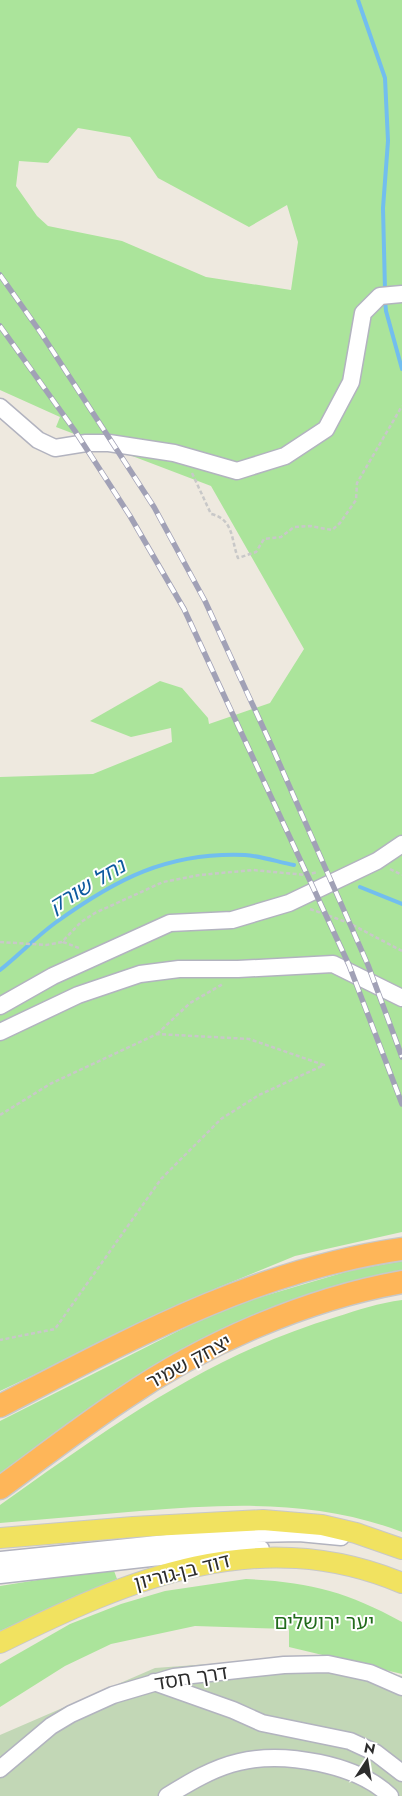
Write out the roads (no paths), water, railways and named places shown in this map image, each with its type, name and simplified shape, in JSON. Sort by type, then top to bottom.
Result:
[{"type":"highway","points":[[0,1406],[190,1310],[310,1268],[402,1249]]},
{"type":"highway","name":"יצחק שמיר","points":[[0,1488],[124,1398],[205,1350],[322,1302],[402,1282]]},
{"type":"main road","name":"דוד בן-גוריון","points":[[0,1538],[235,1520],[293,1521],[356,1533],[402,1550]]},
{"type":"main road","name":"דוד בן-גוריון","points":[[0,1644],[113,1591],[163,1573],[200,1564],[253,1557],[295,1557],[377,1572],[402,1583]]},
{"type":"street","points":[[0,407],[38,440],[55,448],[86,444],[119,444],[174,453],[237,471],[285,456],[326,429],[351,382],[362,313],[380,296],[402,294]]},
{"type":"street","points":[[0,1006],[53,976],[170,922],[232,920],[289,903],[377,861],[402,844]]},
{"type":"street","points":[[0,1032],[78,995],[140,974],[179,969],[238,969],[333,964],[402,998]]},
{"type":"street","points":[[0,1575],[63,1562],[256,1534],[299,1533],[342,1537],[402,1550]]},
{"type":"street","points":[[0,1560],[63,1562],[256,1549],[322,1556],[377,1572]]},
{"type":"street","name":"דרך חסד","points":[[0,1769],[51,1726],[71,1714],[113,1695],[174,1677],[284,1665],[328,1664],[370,1673],[402,1686]]},
{"type":"street","points":[[154,1682],[262,1722],[350,1741],[376,1753],[402,1773]]},
{"type":"street","points":[[167,1796],[212,1771],[240,1762],[275,1758],[315,1763],[354,1772],[378,1784],[390,1796]]},
{"type":"waterway","points":[[358,0],[385,78],[388,141],[383,208],[385,290]]},
{"type":"waterway","points":[[385,300],[386,311],[402,369]]},
{"type":"waterway","name":"נחל שורק","points":[[0,970],[48,928],[77,907],[121,881],[144,871],[191,858],[217,855],[245,855],[294,865]]},
{"type":"waterway","name":"נחל שורק","points":[[360,887],[402,904]]},
{"type":"railway","points":[[0,275],[41,333],[154,507],[205,601],[273,749],[368,965],[402,1057]]},
{"type":"railway","points":[[0,326],[75,431],[130,516],[184,609],[349,965],[402,1104]]},
{"type":"park label","name":"יער ירושלים","points":[[324,1622]]}]
